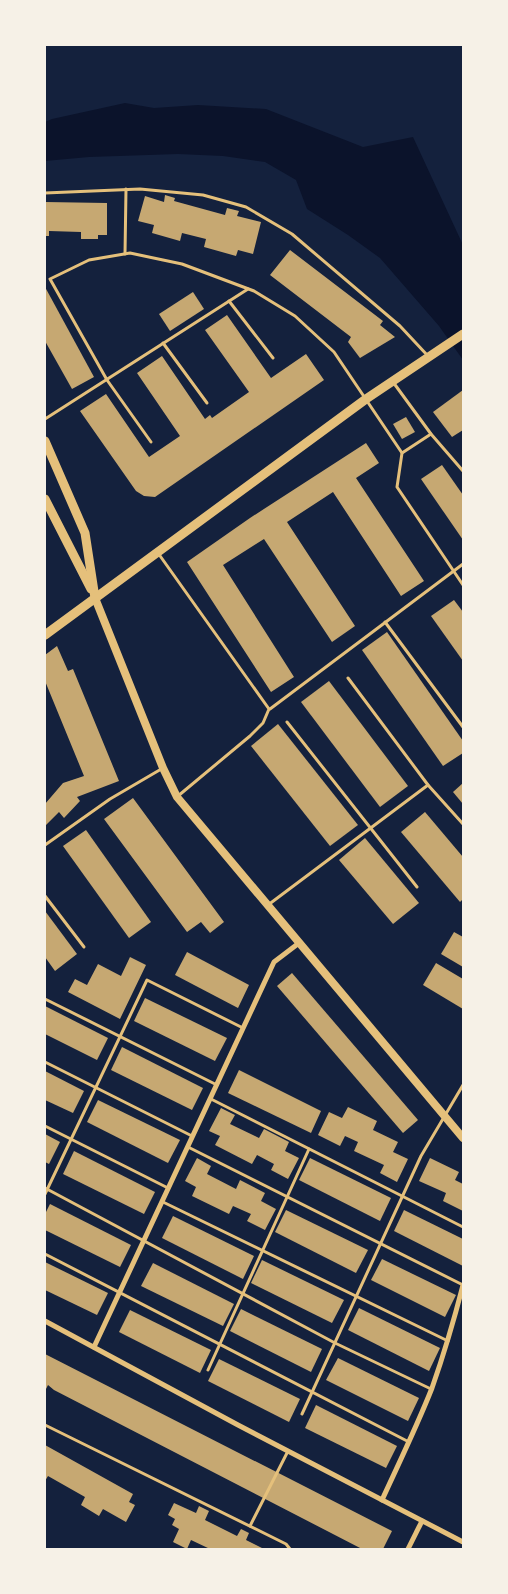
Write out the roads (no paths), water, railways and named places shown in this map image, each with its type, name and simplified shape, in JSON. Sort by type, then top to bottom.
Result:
[{"type":"main road","points":[[45,635],[366,399],[463,334]]},
{"type":"main road","points":[[45,441],[85,532],[95,598]]},
{"type":"main road","points":[[45,499],[95,598]]},
{"type":"street","points":[[95,598],[177,797],[463,1138]]},
{"type":"street","points":[[94,1347],[274,962],[299,943]]},
{"type":"street","points":[[382,1500],[431,1390],[448,1341],[463,1285]]},
{"type":"street","points":[[45,1321],[463,1542]]},
{"type":"street","points":[[408,1549],[422,1521]]},
{"type":"lane","points":[[45,193],[140,188],[203,195],[246,207],[292,234],[400,326],[429,357]]},
{"type":"lane","points":[[125,254],[126,189]]},
{"type":"lane","points":[[151,442],[106,380],[50,279],[88,260],[130,253],[182,264],[248,289],[295,316],[334,352],[402,453],[397,486],[463,585]]},
{"type":"lane","points":[[45,419],[248,289]]},
{"type":"lane","points":[[229,301],[273,358]]},
{"type":"lane","points":[[163,343],[207,403]]},
{"type":"lane","points":[[392,382],[431,434],[463,471]]},
{"type":"lane","points":[[402,453],[431,434]]},
{"type":"lane","points":[[158,553],[269,709]]},
{"type":"lane","points":[[177,797],[250,736],[263,723],[269,709],[463,564]]},
{"type":"lane","points":[[385,622],[463,727]]},
{"type":"lane","points":[[348,678],[428,785],[463,824]]},
{"type":"lane","points":[[287,722],[417,887]]},
{"type":"lane","points":[[45,845],[110,799],[164,768]]},
{"type":"lane","points":[[268,905],[428,785]]},
{"type":"lane","points":[[45,896],[84,946]]},
{"type":"lane","points":[[45,1194],[147,980],[243,1028]]},
{"type":"lane","points":[[45,999],[217,1085]]},
{"type":"lane","points":[[45,1062],[192,1136]]},
{"type":"lane","points":[[302,1414],[421,1156],[463,1085]]},
{"type":"lane","points":[[210,1098],[463,1227]]},
{"type":"lane","points":[[45,1126],[168,1188]]},
{"type":"lane","points":[[187,1147],[463,1285]]},
{"type":"lane","points":[[208,1370],[309,1149]]},
{"type":"lane","points":[[46,1189],[335,1343],[431,1390]]},
{"type":"lane","points":[[162,1202],[448,1341]]},
{"type":"lane","points":[[45,1254],[409,1442]]},
{"type":"lane","points":[[45,1425],[286,1544],[290,1549]]},
{"type":"lane","points":[[250,1526],[288,1451]]},
{"type":"water","points":[[125,103],[154,108],[198,105],[266,109],[363,147],[413,137],[463,245],[463,360],[439,326],[380,258],[307,209],[296,180],[265,162],[223,156],[178,154],[89,157],[45,161],[45,122]]}]
